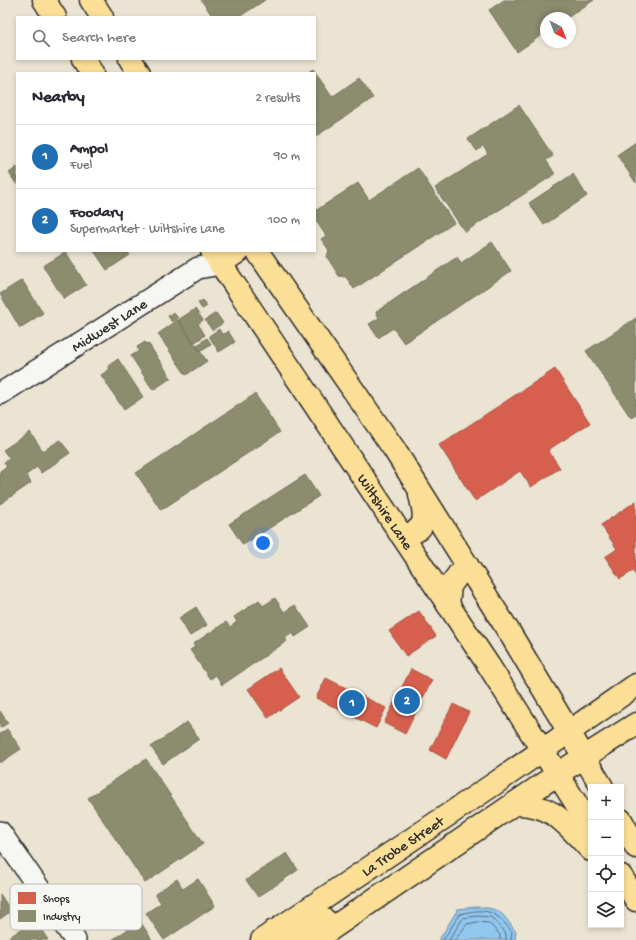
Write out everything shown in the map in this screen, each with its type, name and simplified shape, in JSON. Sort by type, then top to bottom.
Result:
[{"type":"main road","points":[[44,0],[54,16]]},
{"type":"main road","points":[[91,0],[101,16]]},
{"type":"main road","points":[[84,60],[91,72]]},
{"type":"main road","points":[[131,60],[138,72]]},
{"type":"main road","points":[[216,257],[236,252]]},
{"type":"main road","points":[[258,252],[394,449],[600,784]]},
{"type":"main road","name":"Wiltshire Lane","points":[[216,257],[448,605],[558,773],[588,822]]},
{"type":"main road","points":[[399,532],[404,534],[412,534],[423,524],[424,514],[419,490]]},
{"type":"main road","points":[[448,605],[450,586],[466,564]]},
{"type":"main road","name":"La Trobe Street","points":[[268,936],[356,887],[543,750],[636,685]]},
{"type":"main road","name":"La Trobe Street","points":[[315,940],[558,773],[636,724]]},
{"type":"main road","points":[[514,804],[532,804],[550,811],[567,825],[588,847]]},
{"type":"main road","points":[[624,825],[636,847]]},
{"type":"main road","points":[[356,887],[387,880],[425,865]]},
{"type":"street","name":"Midwest Lane","points":[[0,394],[216,257]]},
{"type":"street","points":[[0,832],[36,884]]},
{"type":"street","points":[[68,930],[75,940]]},
{"type":"water","points":[[476,907],[496,910],[504,916],[516,932],[515,940],[439,940],[458,909]]},
{"type":"building: Shops","points":[[555,369],[590,423],[548,450],[560,468],[531,487],[520,471],[475,501],[439,445]]},
{"type":"building: Shops","points":[[636,501],[636,576],[633,571],[620,579],[605,557],[617,549],[601,525]]},
{"type":"building: Shops","points":[[419,611],[436,636],[406,656],[389,631]]},
{"type":"building: Shops","points":[[279,668],[299,697],[268,718],[248,689]]},
{"type":"building: Shops","points":[[411,669],[432,680],[405,734],[384,723]]},
{"type":"building: Shops","points":[[326,678],[386,708],[376,728],[316,698]]},
{"type":"building: Shops","points":[[453,704],[469,712],[446,759],[430,750]]},
{"type":"building: Industry","points":[[201,0],[265,0],[241,16],[212,16]]},
{"type":"building: Industry","points":[[504,0],[594,0],[576,12],[540,12],[540,36],[517,52],[489,10]]},
{"type":"building: Industry","points":[[316,73],[332,97],[359,78],[373,98],[316,136]]},
{"type":"building: Industry","points":[[519,105],[553,156],[546,160],[555,174],[465,232],[435,188],[488,154],[483,146],[477,151],[468,139]]},
{"type":"building: Industry","points":[[636,142],[636,183],[617,155]]},
{"type":"building: Industry","points":[[16,168],[16,184],[9,173]]},
{"type":"building: Industry","points":[[418,168],[454,223],[354,289],[346,277],[339,276],[327,257],[329,250],[321,239],[326,236],[316,221],[316,210],[358,183],[369,200]]},
{"type":"building: Industry","points":[[573,174],[587,196],[544,225],[529,203]]},
{"type":"building: Industry","points":[[492,242],[511,271],[404,343],[393,328],[378,338],[369,324],[379,318],[376,312],[457,257],[461,263]]},
{"type":"building: Industry","points":[[66,252],[86,285],[64,299],[43,266]]},
{"type":"building: Industry","points":[[95,252],[128,252],[130,255],[107,270]]},
{"type":"building: Industry","points":[[22,280],[43,313],[20,328],[0,294]]},
{"type":"building: Industry","points":[[203,300],[207,306],[202,309],[198,303]]},
{"type":"building: Industry","points":[[195,309],[203,320],[198,324],[205,335],[194,343],[178,320]]},
{"type":"building: Industry","points":[[173,312],[178,318],[172,322],[168,316]]},
{"type":"building: Industry","points":[[216,313],[223,323],[212,330],[205,320]]},
{"type":"building: Industry","points":[[636,318],[636,415],[631,418],[586,351]]},
{"type":"building: Industry","points":[[178,320],[207,361],[186,375],[158,334]]},
{"type":"building: Industry","points":[[219,329],[222,335],[228,331],[235,342],[219,352],[209,336]]},
{"type":"building: Industry","points":[[207,338],[211,344],[200,351],[196,346]]},
{"type":"building: Industry","points":[[145,342],[147,344],[148,343],[171,378],[153,390],[131,356],[139,351],[137,347]]},
{"type":"building: Industry","points":[[118,359],[143,397],[124,410],[101,375],[110,369],[108,366]]},
{"type":"building: Industry","points":[[255,394],[280,432],[161,510],[136,473]]},
{"type":"building: Industry","points":[[30,432],[43,451],[60,440],[70,453],[41,473],[37,467],[26,475],[31,483],[0,504],[0,471],[7,466],[4,462],[10,459],[3,450]]},
{"type":"building: Industry","points":[[305,475],[319,496],[243,545],[229,524]]},
{"type":"building: Industry","points":[[275,598],[284,612],[295,605],[310,627],[295,637],[293,633],[285,638],[287,641],[222,685],[216,675],[210,679],[190,650],[195,647],[193,644],[226,622],[230,627],[237,622],[234,617],[259,600],[263,606]]},
{"type":"building: Industry","points":[[196,607],[207,625],[190,636],[179,618]]},
{"type":"building: Industry","points":[[0,711],[8,723],[0,728]]},
{"type":"building: Industry","points":[[187,722],[199,739],[163,764],[151,747]]},
{"type":"building: Industry","points":[[7,729],[21,749],[0,763],[0,734]]},
{"type":"building: Industry","points":[[146,759],[203,844],[145,883],[88,798]]},
{"type":"building: Industry","points":[[287,853],[298,870],[258,897],[246,880]]},
{"type":"building: Industry","points":[[177,879],[183,889],[198,879],[215,906],[164,940],[146,913],[161,903],[155,894]]},
{"type":"building: Industry","points":[[0,894],[10,912],[0,919]]},
{"type":"building: Industry","points":[[142,924],[152,940],[112,940],[127,930],[142,930]]},
{"type":"building: Industry","points":[[20,930],[42,930],[48,940],[5,940]]},
{"type":"place","name":"Foodary","points":[[407,701]]},
{"type":"place","name":"Ampol","points":[[352,703]]}]
